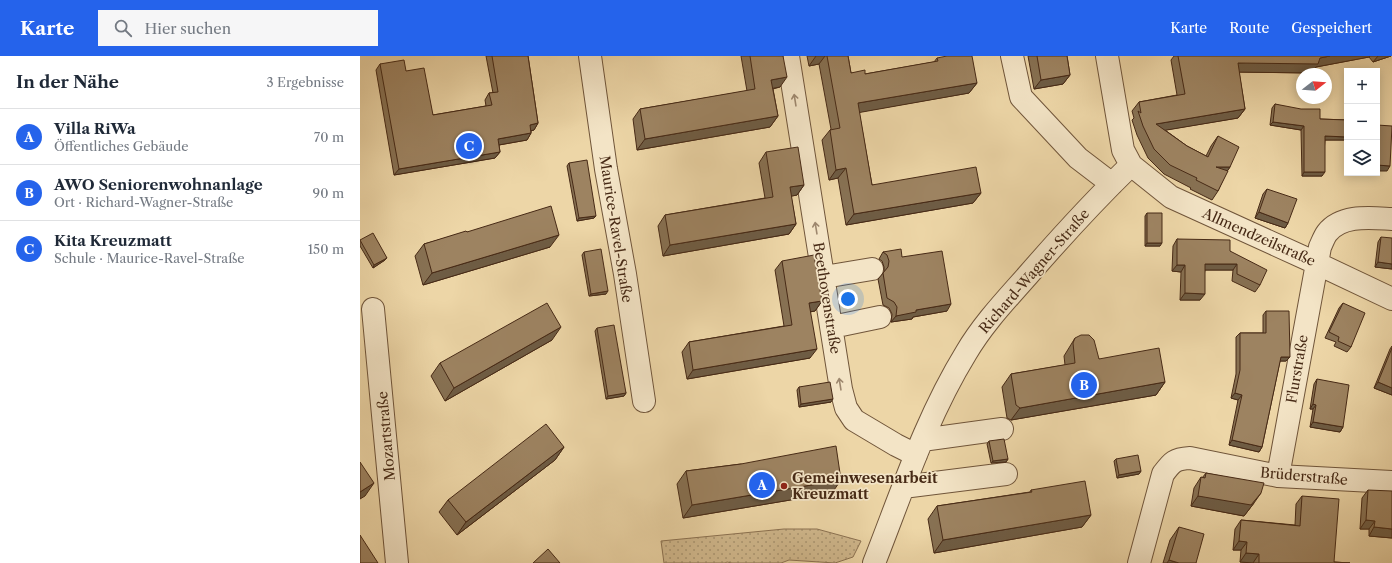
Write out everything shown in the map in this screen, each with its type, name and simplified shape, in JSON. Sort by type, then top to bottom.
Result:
[{"type":"street","name":"Maurice-Ravel-Straße","points":[[590,56],[606,169],[625,274],[644,401]]},
{"type":"street","name":"Beethovenstraße","points":[[788,56],[841,389],[846,408],[847,422],[896,445],[919,448]]},
{"type":"street","points":[[1012,56],[1021,96],[1078,158],[1112,184]]},
{"type":"street","points":[[1107,56],[1123,150],[1132,165]]},
{"type":"street","name":"Richard-Wagner-Straße","points":[[873,563],[919,448],[944,394],[966,353],[987,321],[1068,229],[1132,165]]},
{"type":"street","name":"Allmendzeilstraße","points":[[1132,165],[1171,197],[1392,299]]},
{"type":"street","name":"Flurstraße","points":[[1278,476],[1320,247],[1327,233],[1336,225],[1348,220],[1367,218],[1392,219]]},
{"type":"street","points":[[824,278],[872,269]]},
{"type":"street","name":"Mozartstraße","points":[[374,309],[397,563]]},
{"type":"street","points":[[832,327],[880,317]]},
{"type":"street","points":[[919,448],[1002,429]]},
{"type":"street","name":"Brüderstraße","points":[[1139,563],[1163,474],[1171,463],[1179,459],[1190,458],[1278,476],[1392,482]]},
{"type":"street","points":[[903,487],[1006,474]]},
{"type":"shaded area","points":[[784,529],[817,529],[861,541],[853,557],[835,563],[789,560],[781,563],[664,563],[661,541]]},
{"type":"building","points":[[492,56],[528,56],[538,123],[530,125],[531,133],[498,139],[500,152],[399,169],[380,64],[404,60],[406,71],[424,68],[433,115],[492,105],[489,93],[498,92]]},
{"type":"building","points":[[750,56],[783,56],[787,77],[771,80],[778,116],[645,139],[640,109],[755,89]]},
{"type":"building","points":[[827,56],[848,56],[851,73],[865,70],[865,74],[938,61],[937,58],[947,56],[972,56],[977,83],[858,103],[872,185],[976,167],[981,193],[854,214],[846,168],[836,170],[830,130],[840,128]]},
{"type":"building","points":[[1037,56],[1067,56],[1070,75],[1041,80]]},
{"type":"building","points":[[1178,56],[1330,56],[1320,58],[1318,64],[1238,63],[1245,109],[1156,124],[1187,146],[1208,157],[1218,136],[1239,147],[1230,167],[1216,167],[1228,171],[1218,191],[1196,180],[1197,178],[1170,165],[1154,149],[1143,126],[1138,111],[1141,113],[1139,102],[1185,94]]},
{"type":"building","points":[[1275,104],[1301,109],[1320,109],[1320,119],[1344,120],[1344,137],[1325,136],[1325,172],[1304,172],[1304,126],[1273,122]]},
{"type":"building","points":[[1380,125],[1392,126],[1390,166],[1380,165]]},
{"type":"building","points":[[798,147],[804,185],[790,187],[796,224],[670,245],[665,215],[773,197],[766,152]]},
{"type":"building","points":[[587,160],[596,216],[579,218],[569,163]]},
{"type":"building","points":[[1267,189],[1297,199],[1288,223],[1259,212]]},
{"type":"building","points":[[551,206],[559,235],[432,273],[424,244]]},
{"type":"building","points":[[1147,213],[1162,213],[1162,243],[1147,243]]},
{"type":"building","points":[[373,233],[387,258],[374,265],[360,240]]},
{"type":"building","points":[[1381,237],[1392,238],[1392,264],[1378,262]]},
{"type":"building","points":[[1177,239],[1230,240],[1230,251],[1267,270],[1260,285],[1237,274],[1237,264],[1205,264],[1205,294],[1185,293],[1185,265],[1177,265]]},
{"type":"building","points":[[601,249],[608,291],[591,294],[584,252]]},
{"type":"building","points":[[901,249],[902,257],[942,251],[951,304],[916,310],[916,312],[896,316],[897,307],[894,302],[887,298],[883,273],[888,267],[889,261],[887,255],[883,252]]},
{"type":"building","points":[[814,255],[822,301],[809,303],[817,349],[693,370],[689,342],[792,325],[782,261]]},
{"type":"building","points":[[547,303],[561,327],[454,388],[440,363]]},
{"type":"building","points":[[1343,303],[1365,313],[1351,347],[1338,341],[1339,337],[1329,332]]},
{"type":"building","points":[[1266,311],[1289,311],[1290,357],[1281,357],[1262,447],[1232,440],[1242,395],[1235,393],[1240,370],[1240,333],[1266,333]]},
{"type":"building","points":[[614,325],[626,393],[608,396],[597,328]]},
{"type":"building","points":[[1081,335],[1089,335],[1094,340],[1099,359],[1159,348],[1165,382],[1020,408],[1016,405],[1011,374],[1075,363],[1073,343],[1075,338]]},
{"type":"building","points":[[1392,348],[1392,388],[1378,382]]},
{"type":"building","points":[[1317,379],[1349,385],[1343,427],[1313,422],[1316,405],[1313,404]]},
{"type":"building","points":[[830,382],[833,399],[801,404],[799,387]]},
{"type":"building","points":[[546,424],[564,447],[466,522],[448,500]]},
{"type":"building","points":[[1004,439],[1008,459],[993,461],[989,441]]},
{"type":"building","points":[[836,446],[841,480],[692,505],[686,471],[741,464]]},
{"type":"building","points":[[1138,455],[1141,471],[1119,475],[1116,459]]},
{"type":"building","points":[[360,462],[374,483],[360,492]]},
{"type":"building","points":[[1206,473],[1264,483],[1261,493],[1251,505],[1198,496],[1201,477],[1205,478]]},
{"type":"building","points":[[1085,481],[1091,515],[943,540],[937,506],[1032,492],[1031,490]]},
{"type":"building","points":[[1368,490],[1392,491],[1392,529],[1374,527],[1375,521],[1366,520]]},
{"type":"building","points":[[1302,496],[1339,499],[1334,562],[1350,563],[1259,563],[1259,554],[1246,553],[1247,542],[1239,541],[1241,520],[1300,526]]},
{"type":"building","points":[[1179,527],[1204,534],[1196,563],[1179,563],[1169,560]]},
{"type":"building","points":[[360,535],[378,563],[360,563]]},
{"type":"building","points":[[548,549],[560,563],[533,563]]},
{"type":"place","name":"Kita Kreuzmatt","points":[[469,146]]},
{"type":"place","name":"AWO Seniorenwohnanlage","points":[[1084,385]]},
{"type":"place","name":"Villa RiWa","points":[[762,485]]},
{"type":"place","name":"Gemeinwesenarbeit Kreuzmatt","points":[[784,486]]}]
